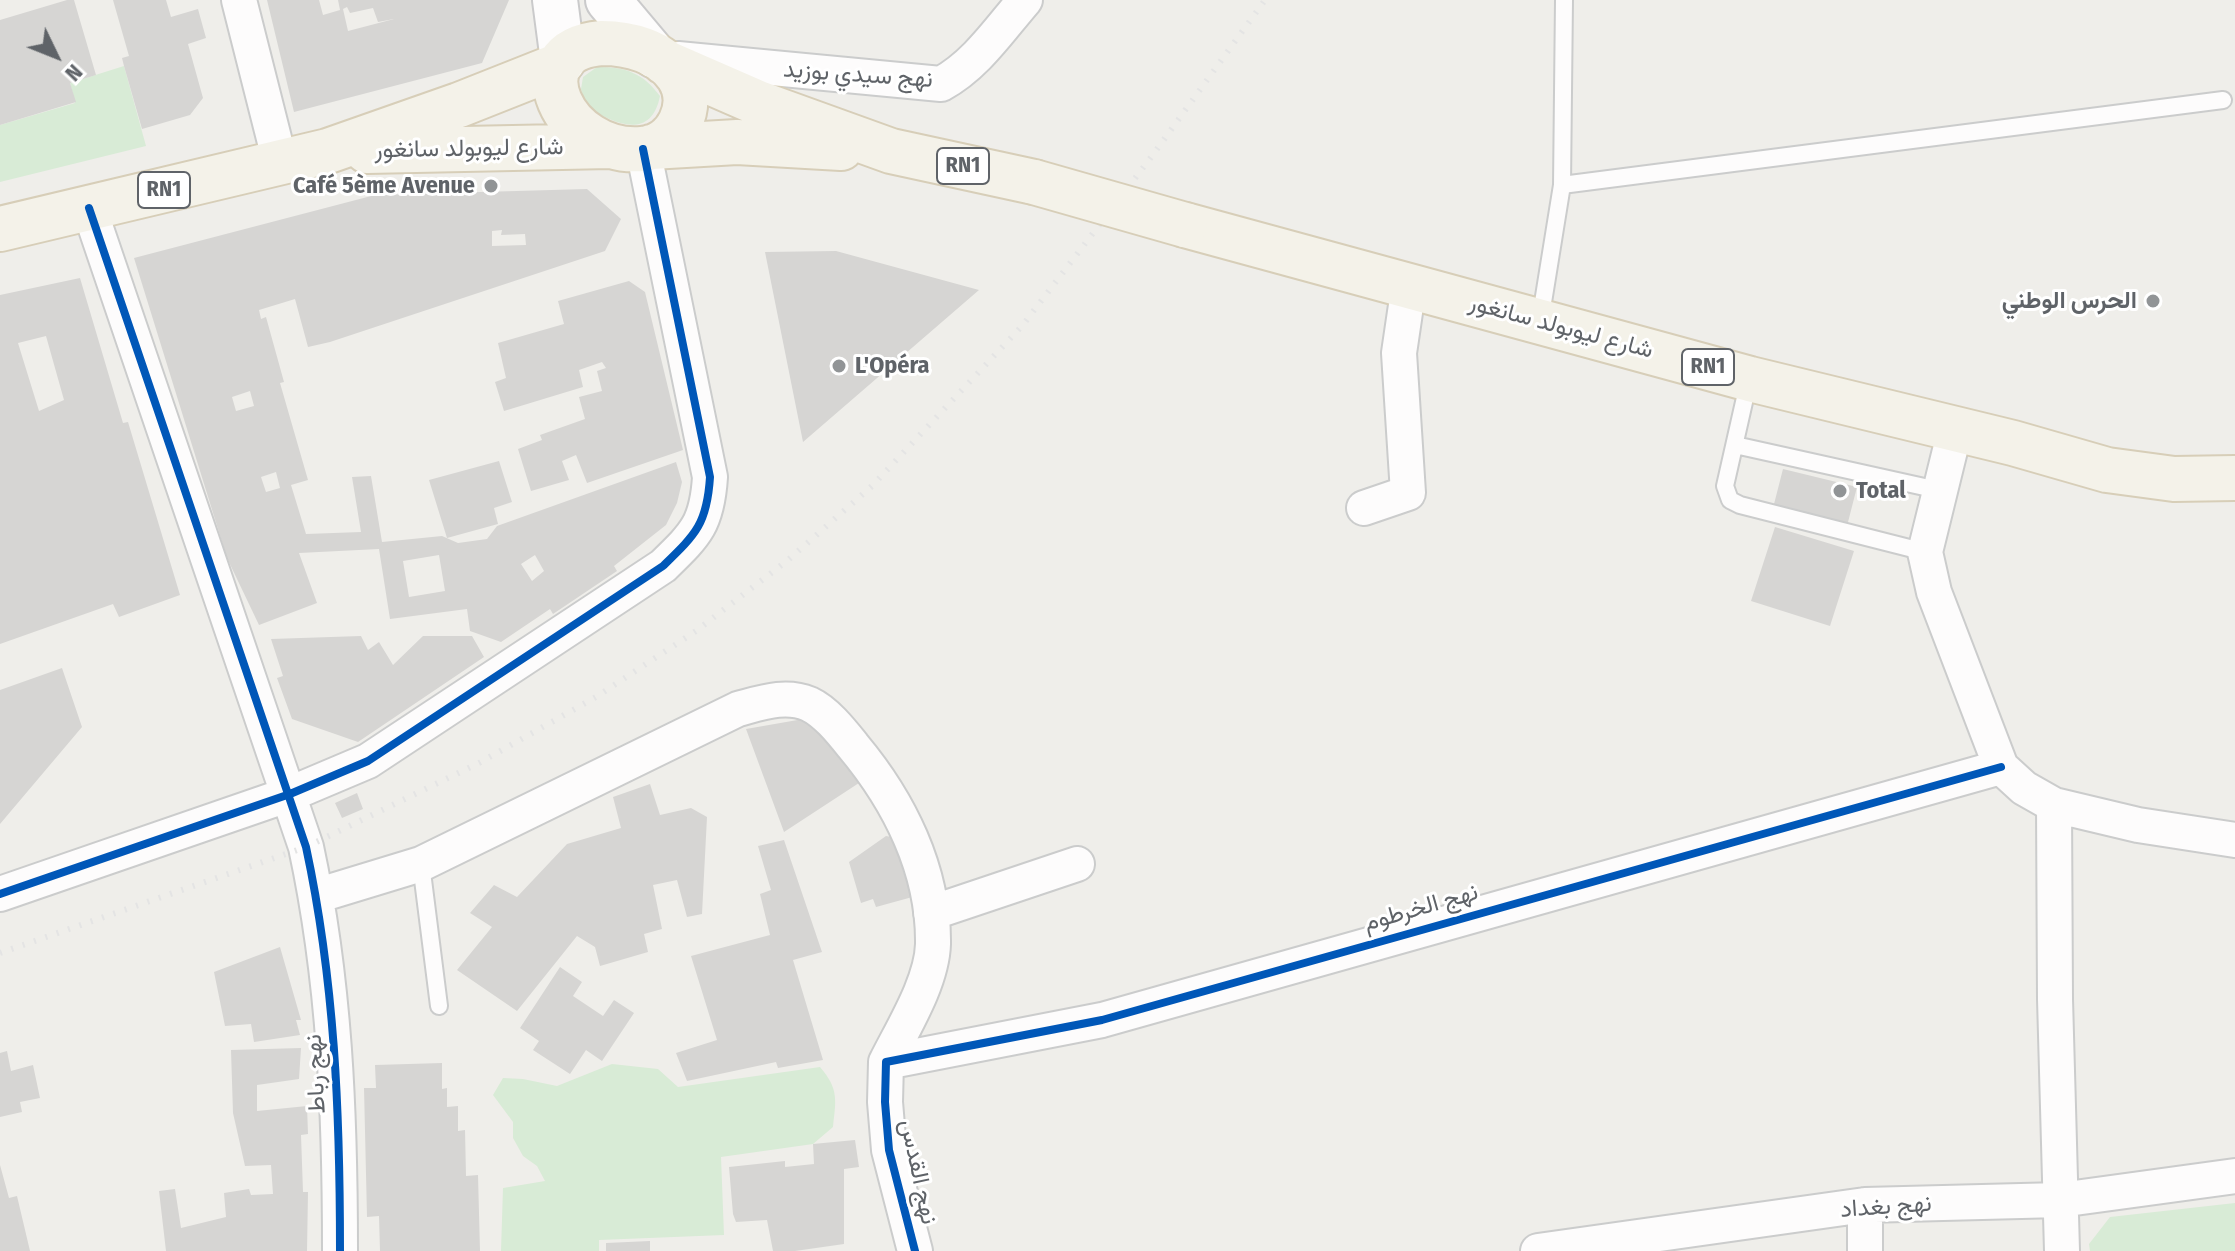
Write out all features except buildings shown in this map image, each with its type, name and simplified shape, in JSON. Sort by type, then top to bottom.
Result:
[{"type":"main road","points":[[555,0],[561,63]]},
{"type":"main road","points":[[608,0],[659,59],[677,75],[685,91],[686,109],[680,126],[667,140],[635,147]]},
{"type":"main road","name":"شارع ليوبولد سانغور","points":[[0,229],[328,151],[459,105],[561,63],[573,50],[587,44],[621,43],[758,103],[891,151],[1034,182],[1750,379],[2013,443],[2107,470],[2174,479],[2235,478]]},
{"type":"main road","name":"شارع ليوبولد سانغور","points":[[561,63],[555,82],[556,100],[578,129],[593,139],[635,147]]},
{"type":"main road","name":"شارع ليوبولد سانغور","points":[[328,151],[635,147],[737,142],[891,151]]},
{"type":"street","points":[[239,0],[280,162]]},
{"type":"street","name":"نهج سيدي بوزيد","points":[[659,59],[941,84],[959,74],[1025,0]]},
{"type":"street","points":[[0,894],[290,794],[368,761],[663,566],[693,537],[708,507],[710,477],[635,147]]},
{"type":"street","name":"نهج رباط","points":[[89,208],[306,847],[334,1027],[340,1141],[340,1251]]},
{"type":"street","points":[[1364,508],[1408,493],[1399,353],[1409,285]]},
{"type":"street","points":[[1955,430],[1925,552],[1934,592],[2001,767],[2024,788],[2054,805],[2138,825],[2235,840]]},
{"type":"street","points":[[316,896],[421,864],[738,709],[778,699],[809,704],[836,725],[880,779],[913,839],[931,913],[933,948],[921,992],[886,1062]]},
{"type":"street","name":"نهج الخرطوم","points":[[886,1062],[1102,1020],[2001,767]]},
{"type":"street","points":[[2054,805],[2062,1251]]},
{"type":"street","points":[[931,913],[1077,864]]},
{"type":"street","name":"نهج القدس","points":[[886,1062],[889,1150],[915,1251]]},
{"type":"street","name":"نهج بغداد","points":[[1538,1251],[1865,1205],[2060,1200],[2235,1176]]},
{"type":"street","points":[[1865,1205],[1865,1251]]},
{"type":"lane","points":[[1540,321],[1562,185],[1564,0]]},
{"type":"lane","points":[[1562,185],[2223,100]]},
{"type":"lane","points":[[1750,379],[1725,486],[1730,500],[1925,552]]},
{"type":"lane","points":[[1735,445],[1938,490]]},
{"type":"lane","points":[[421,864],[439,1006]]},
{"type":"green space","points":[[124,66],[146,146],[0,182],[0,125],[75,103],[70,83]]},
{"type":"green space","points":[[597,67],[633,73],[654,88],[660,96],[648,119],[629,125],[607,118],[586,106],[581,89],[583,77]]},
{"type":"green space","points":[[612,1064],[658,1069],[678,1087],[820,1067],[835,1095],[833,1127],[813,1144],[721,1157],[724,1235],[599,1240],[599,1251],[501,1251],[503,1188],[545,1181],[537,1166],[523,1156],[513,1138],[513,1122],[493,1095],[503,1078],[557,1086]]},
{"type":"green space","points":[[2235,1203],[2235,1251],[2090,1251],[2089,1244],[2110,1217]]},
{"type":"railway","points":[[0,953],[306,847],[479,763],[596,697],[696,631],[788,560],[872,486],[1022,326],[1152,156],[1265,0]]},
{"type":"cycle path","points":[[0,894],[290,794],[368,761],[663,566],[692,536],[703,517],[710,477],[643,149]]},
{"type":"cycle path","points":[[89,208],[306,847],[330,998],[339,1149],[340,1251]]},
{"type":"cycle path","points":[[915,1251],[889,1150],[886,1062],[1102,1020],[2001,767]]},
{"type":"place","name":"Café 5ème Avenue","points":[[491,186]]},
{"type":"place","name":"الحرس الوطني","points":[[2153,301]]},
{"type":"place","name":"L'Opéra","points":[[839,366]]},
{"type":"place","name":"Total","points":[[1840,491]]}]
